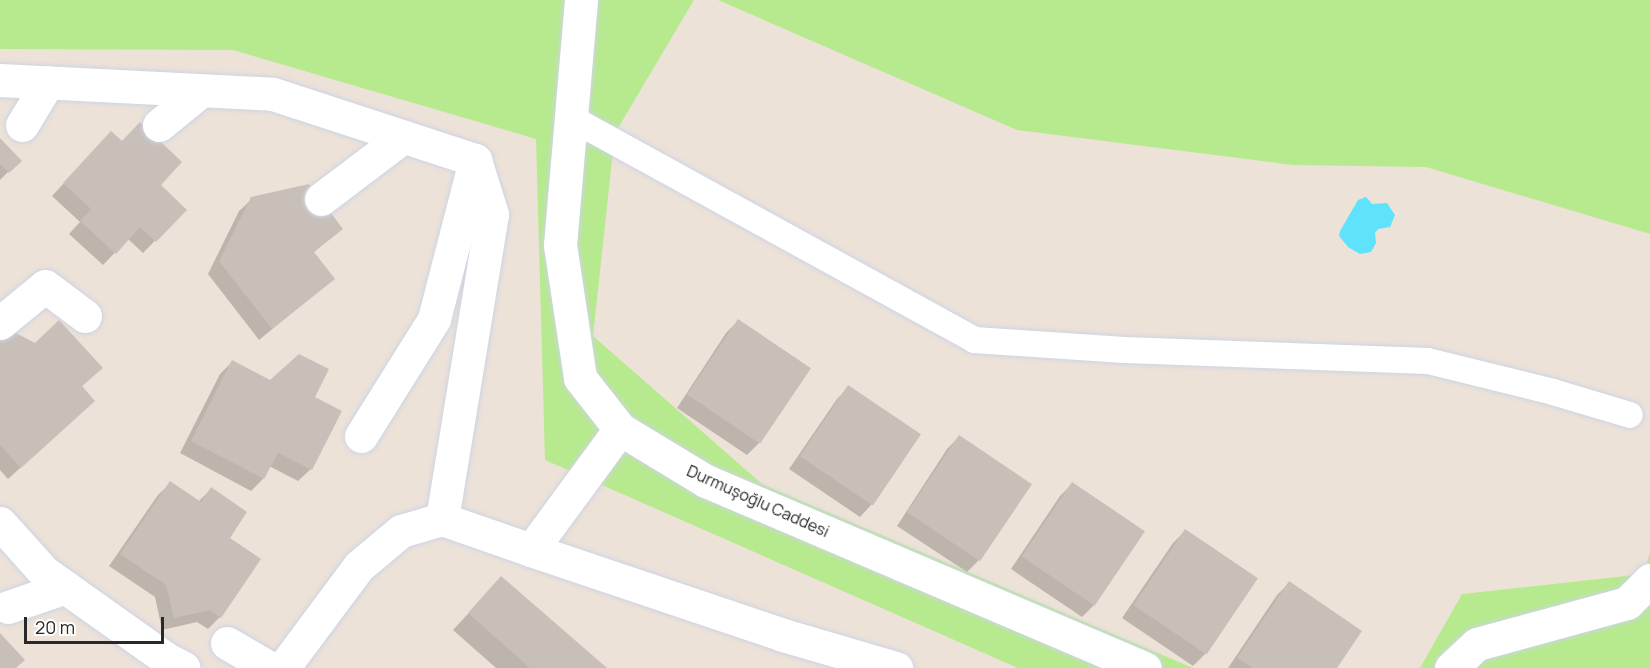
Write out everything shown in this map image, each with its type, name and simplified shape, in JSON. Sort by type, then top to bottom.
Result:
[{"type":"street","name":"Durmuşoğlu Caddesi","points":[[581,0],[560,245],[580,378],[620,429],[706,481],[1145,668]]},
{"type":"street","points":[[0,80],[273,94],[475,160]]},
{"type":"street","points":[[22,125],[48,82]]},
{"type":"street","points":[[159,125],[201,90]]},
{"type":"street","points":[[321,200],[403,137]]},
{"type":"street","points":[[361,436],[434,319],[475,160]]},
{"type":"street","points":[[442,519],[492,214],[475,160]]},
{"type":"street","points":[[0,323],[45,286],[85,316]]},
{"type":"street","points":[[531,550],[620,429]]},
{"type":"street","points":[[283,668],[359,566],[401,531],[442,519],[783,635],[896,668]]},
{"type":"street","points":[[0,524],[44,572],[170,665]]},
{"type":"street","points":[[1451,668],[1477,644],[1627,603],[1650,580]]},
{"type":"street","points":[[8,607],[66,587]]},
{"type":"street","points":[[227,643],[270,668]]},
{"type":"lane","points":[[571,118],[974,340],[1125,350],[1428,361],[1552,392],[1630,415]]},
{"type":"green space","points":[[0,0],[694,0],[615,133],[593,336],[762,484],[1193,668],[1018,668],[545,460],[536,139],[233,50],[0,49]]},
{"type":"green space","points":[[718,0],[1650,0],[1650,234],[1426,167],[1293,165],[1017,130]]},
{"type":"green space","points":[[1650,552],[1650,668],[1420,668],[1462,594],[1644,574]]},
{"type":"water","points":[[1366,197],[1372,204],[1387,203],[1395,215],[1390,227],[1378,229],[1375,233],[1376,243],[1371,252],[1360,254],[1348,247],[1339,236],[1358,200]]},
{"type":"building","points":[[140,122],[182,162],[161,185],[187,210],[156,242],[140,227],[116,254],[80,221],[91,209],[63,183],[111,131],[122,141]]},
{"type":"building","points":[[0,138],[22,161],[9,173],[0,164]]},
{"type":"building","points":[[309,184],[343,229],[314,252],[335,279],[272,329],[219,261],[251,197]]},
{"type":"building","points":[[738,319],[811,368],[760,444],[687,394]]},
{"type":"building","points":[[59,320],[103,368],[82,386],[95,401],[21,468],[0,445],[0,339],[10,330],[35,343]]},
{"type":"building","points":[[299,354],[329,369],[315,397],[342,411],[312,470],[278,453],[264,479],[191,441],[232,360],[270,380]]},
{"type":"building","points":[[848,385],[921,434],[873,506],[800,456]]},
{"type":"building","points":[[959,435],[1032,484],[980,561],[907,512]]},
{"type":"building","points":[[170,481],[201,502],[211,487],[247,512],[230,538],[261,559],[221,618],[210,610],[174,618],[166,585],[120,554]]},
{"type":"building","points":[[1072,482],[1145,531],[1095,606],[1022,557]]},
{"type":"building","points":[[1185,529],[1258,578],[1207,654],[1134,605]]},
{"type":"building","points":[[501,576],[607,668],[530,668],[468,613]]},
{"type":"building","points":[[1289,581],[1362,631],[1337,668],[1253,668],[1237,658]]},
{"type":"building","points":[[0,633],[25,660],[16,668],[0,668]]}]
